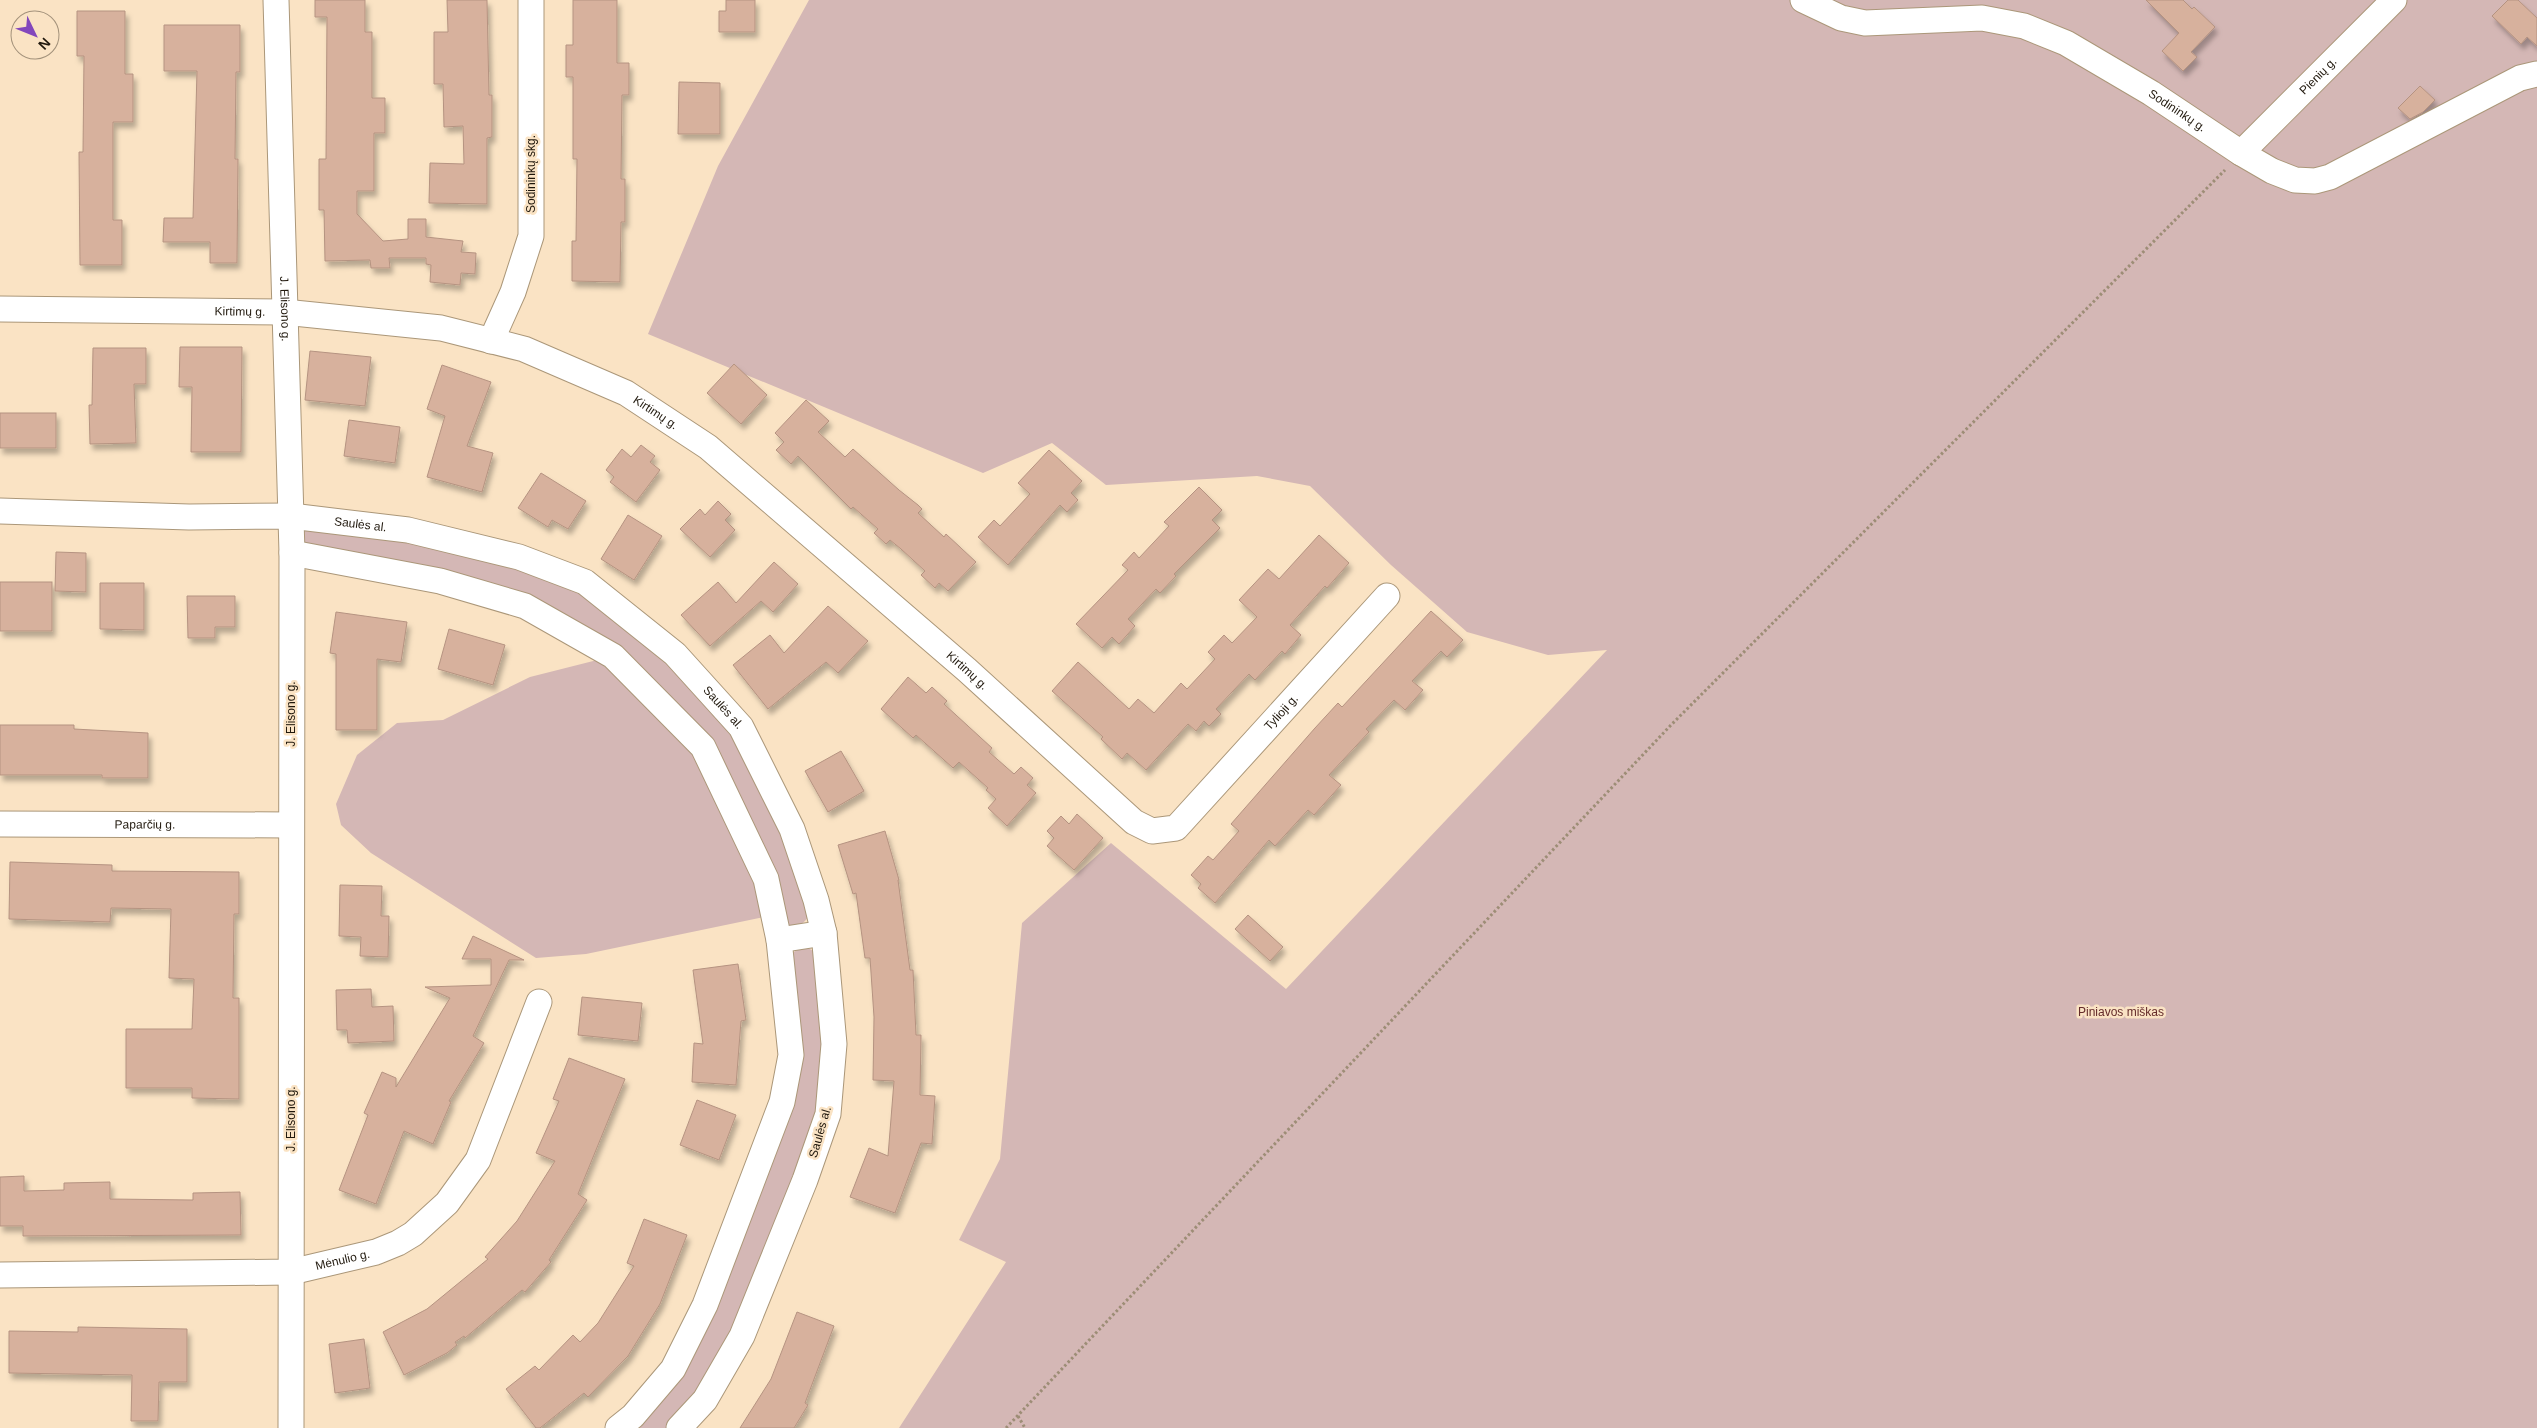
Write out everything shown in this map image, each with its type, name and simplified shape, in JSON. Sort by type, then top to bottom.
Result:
[{"type":"street","name":"J. Elisono g.","points":[[276,0],[292,553],[291,1428]]},
{"type":"street","name":"Sodininkų skg.","points":[[491,340],[512,292],[530,236],[531,0]]},
{"type":"street","name":"Sodininkų g.","points":[[1803,0],[1841,18],[1865,23],[1982,18],[2024,26],[2066,42],[2151,93],[2241,153],[2272,171],[2295,180],[2322,179],[2520,78],[2537,74]]},
{"type":"street","points":[[1982,18],[2000,0]]},
{"type":"street","name":"Pienių g.","points":[[2241,153],[2394,0]]},
{"type":"street","name":"Kirtimų g.","points":[[0,309],[284,312],[441,328],[524,349],[626,392],[708,447],[967,670],[1134,822],[1152,831],[1176,828]]},
{"type":"street","name":"Saulės al.","points":[[0,511],[189,517],[291,516],[408,530],[519,557],[585,582],[675,654],[741,728],[792,829],[816,900],[824,933],[834,1044],[828,1114],[805,1180],[742,1336],[705,1400],[679,1428]]},
{"type":"street","points":[[292,553],[440,581],[525,606],[614,656],[703,747],[766,879],[779,940],[791,1056],[782,1102],[706,1305],[673,1370],[633,1416],[618,1428]]},
{"type":"street","name":"Tylioji g.","points":[[1176,828],[1387,596]]},
{"type":"street","name":"Paparčių g.","points":[[0,824],[291,825]]},
{"type":"street","points":[[779,940],[824,933]]},
{"type":"street","name":"Mėnulio g.","points":[[0,1275],[291,1272],[376,1252],[398,1243],[413,1234],[447,1203],[478,1160],[539,1002]]},
{"type":"path","points":[[1006,1428],[1671,725],[2241,153]]},
{"type":"path","points":[[1018,1416],[1026,1428]]},
{"type":"green space","name":"Piniavos miškas","points":[[809,0],[2537,0],[2537,1428],[899,1428],[1006,1262],[959,1240],[1000,1159],[1022,923],[1111,843],[1286,989],[1607,650],[1548,655],[1467,632],[1391,565],[1310,486],[1257,476],[1106,485],[1052,443],[983,473],[648,334],[718,166]]},
{"type":"green space","points":[[298,526],[471,550],[582,592],[623,618],[732,730],[786,831],[809,916],[798,926],[783,924],[706,746],[525,601],[308,552],[296,531]]},
{"type":"green space","points":[[613,656],[703,747],[773,915],[586,954],[536,958],[371,853],[341,825],[336,804],[357,755],[397,723],[443,720],[530,677]]},
{"type":"green space","points":[[800,948],[810,949],[816,953],[826,1048],[822,1112],[735,1330],[673,1428],[627,1428],[639,1419],[767,1163],[791,954]]},
{"type":"building","points":[[315,0],[365,0],[365,32],[372,32],[372,98],[385,98],[385,133],[374,133],[374,191],[357,191],[357,214],[383,241],[408,239],[408,219],[426,219],[426,237],[463,241],[461,252],[476,253],[475,274],[461,273],[460,285],[430,282],[431,265],[426,264],[426,258],[389,258],[390,268],[371,268],[370,260],[325,261],[324,210],[319,210],[319,159],[326,159],[327,17],[315,17]]},
{"type":"building","points":[[447,0],[487,0],[489,95],[492,95],[492,137],[487,138],[487,204],[429,203],[430,163],[464,164],[463,126],[444,127],[443,84],[434,84],[434,32],[448,32]]},
{"type":"building","points":[[573,0],[617,0],[617,63],[629,63],[629,95],[622,95],[621,179],[625,179],[625,222],[621,222],[620,282],[572,281],[572,241],[576,241],[577,159],[573,159],[573,77],[566,77],[566,45],[573,45]]},
{"type":"building","points":[[726,0],[755,0],[755,32],[719,32],[719,11],[726,11]]},
{"type":"building","points":[[2146,0],[2183,0],[2192,9],[2194,7],[2215,27],[2191,52],[2197,57],[2183,71],[2162,51],[2179,33]]},
{"type":"building","points":[[2508,0],[2518,0],[2537,18],[2537,46],[2527,37],[2521,44],[2492,16]]},
{"type":"building","points":[[77,11],[125,11],[125,74],[133,74],[133,122],[113,122],[113,220],[122,220],[122,265],[80,265],[79,152],[83,152],[84,56],[77,56]]},
{"type":"building","points":[[164,25],[240,25],[240,72],[236,72],[235,159],[238,159],[237,263],[210,263],[210,242],[163,242],[164,218],[193,218],[197,71],[164,71]]},
{"type":"building","points":[[679,82],[720,83],[720,134],[678,134]]},
{"type":"building","points":[[2420,86],[2435,100],[2423,112],[2410,119],[2398,108]]},
{"type":"building","points":[[180,347],[242,347],[241,452],[191,452],[192,387],[179,387]]},
{"type":"building","points":[[93,348],[146,348],[146,384],[134,384],[136,443],[90,444],[89,405],[92,405]]},
{"type":"building","points":[[310,351],[371,357],[365,406],[305,400]]},
{"type":"building","points":[[734,364],[767,395],[741,424],[707,393]]},
{"type":"building","points":[[442,365],[491,382],[467,446],[493,453],[482,492],[427,477],[445,416],[427,409]]},
{"type":"building","points":[[806,400],[829,421],[818,432],[845,457],[853,449],[918,505],[922,509],[918,513],[944,537],[946,534],[976,562],[948,591],[939,583],[935,588],[921,575],[925,571],[890,540],[886,544],[874,533],[878,529],[853,507],[851,509],[798,456],[791,464],[776,450],[784,442],[775,433]]},
{"type":"building","points":[[0,413],[56,413],[56,448],[0,448]]},
{"type":"building","points":[[349,420],[400,427],[395,463],[344,456]]},
{"type":"building","points":[[641,445],[655,456],[650,462],[660,470],[636,502],[610,482],[614,477],[606,470],[622,449],[631,457]]},
{"type":"building","points":[[1049,450],[1082,481],[1071,493],[1078,500],[1067,512],[1060,505],[1008,565],[978,537],[994,520],[1000,526],[1030,494],[1018,483]]},
{"type":"building","points":[[541,473],[586,501],[568,529],[552,520],[548,527],[518,508]]},
{"type":"building","points":[[1199,487],[1222,510],[1212,520],[1220,528],[1174,574],[1176,576],[1160,593],[1156,589],[1128,619],[1135,626],[1119,644],[1112,637],[1102,648],[1076,624],[1128,570],[1122,565],[1134,552],[1139,558],[1169,526],[1164,522]]},
{"type":"building","points":[[718,501],[731,514],[725,520],[735,530],[710,557],[680,529],[700,509],[705,515]]},
{"type":"building","points":[[628,515],[662,536],[634,580],[601,559]]},
{"type":"building","points":[[1319,535],[1349,563],[1327,588],[1325,586],[1290,625],[1301,635],[1285,654],[1282,651],[1255,680],[1249,674],[1216,709],[1221,714],[1209,726],[1204,721],[1196,731],[1188,724],[1146,770],[1127,753],[1122,759],[1101,739],[1103,737],[1052,691],[1078,662],[1129,709],[1138,699],[1154,713],[1181,683],[1187,689],[1215,659],[1208,652],[1224,635],[1232,643],[1257,617],[1239,600],[1268,569],[1279,579]]},
{"type":"building","points":[[56,552],[86,553],[86,592],[55,591]]},
{"type":"building","points":[[774,562],[798,584],[773,612],[761,601],[710,646],[681,615],[718,582],[736,603]]},
{"type":"building","points":[[0,582],[52,582],[52,631],[0,631]]},
{"type":"building","points":[[100,583],[144,583],[144,630],[100,629]]},
{"type":"building","points":[[187,596],[235,596],[235,627],[215,627],[215,638],[188,638]]},
{"type":"building","points":[[828,606],[868,641],[838,673],[826,662],[768,709],[733,665],[770,635],[784,653]]},
{"type":"building","points":[[1431,611],[1463,640],[1447,657],[1441,651],[1412,681],[1423,690],[1405,710],[1394,700],[1366,729],[1369,732],[1329,775],[1341,785],[1314,815],[1308,810],[1275,846],[1269,840],[1215,903],[1198,888],[1201,884],[1191,875],[1208,856],[1213,860],[1239,831],[1231,824],[1315,728],[1338,703],[1342,707]]},
{"type":"building","points":[[336,612],[407,622],[401,662],[377,659],[377,730],[336,730],[336,654],[330,653]]},
{"type":"building","points":[[449,629],[505,645],[493,685],[438,669]]},
{"type":"building","points":[[908,677],[926,693],[932,687],[947,701],[944,704],[992,748],[989,752],[1014,774],[1021,767],[1033,778],[1027,785],[1036,793],[1007,826],[988,808],[996,799],[986,790],[988,788],[959,762],[953,768],[916,735],[913,738],[881,709]]},
{"type":"building","points":[[0,725],[74,725],[74,729],[148,733],[148,778],[102,778],[102,775],[0,775]]},
{"type":"building","points":[[841,751],[864,791],[828,812],[805,771]]},
{"type":"building","points":[[1077,814],[1103,838],[1074,870],[1047,846],[1054,838],[1047,831],[1061,816],[1069,824]]},
{"type":"building","points":[[885,831],[899,880],[910,970],[913,970],[916,1035],[921,1035],[920,1095],[935,1096],[932,1144],[921,1143],[895,1213],[850,1197],[869,1148],[888,1156],[894,1081],[873,1080],[874,1017],[870,958],[865,958],[856,893],[853,894],[838,845]]},
{"type":"building","points":[[10,862],[112,865],[112,871],[239,872],[239,914],[234,914],[233,998],[239,998],[239,1099],[192,1098],[192,1088],[126,1088],[126,1029],[192,1029],[194,979],[169,978],[171,909],[111,908],[110,922],[9,919]]},
{"type":"building","points":[[340,885],[382,886],[381,916],[389,916],[388,957],[360,956],[361,937],[339,936]]},
{"type":"building","points":[[1248,915],[1283,947],[1270,961],[1235,929]]},
{"type":"building","points":[[473,936],[524,960],[509,960],[473,1036],[484,1043],[449,1101],[451,1102],[433,1144],[404,1131],[376,1204],[339,1190],[368,1115],[364,1113],[382,1072],[396,1078],[396,1087],[450,998],[425,987],[491,985],[491,959],[462,959]]},
{"type":"building","points":[[738,964],[746,1020],[741,1021],[736,1085],[692,1082],[694,1043],[703,1044],[693,970]]},
{"type":"building","points":[[371,989],[372,1007],[393,1006],[394,1041],[348,1043],[347,1030],[337,1030],[336,990]]},
{"type":"building","points":[[582,997],[642,1003],[638,1041],[578,1035]]},
{"type":"building","points":[[569,1058],[625,1079],[578,1194],[587,1200],[549,1260],[551,1262],[525,1292],[522,1290],[465,1338],[464,1336],[455,1342],[457,1345],[447,1353],[404,1375],[383,1332],[427,1309],[488,1259],[485,1257],[517,1221],[555,1161],[536,1153],[559,1101],[553,1099]]},
{"type":"building","points":[[697,1100],[736,1115],[719,1160],[680,1145]]},
{"type":"building","points":[[24,1176],[24,1191],[64,1190],[64,1183],[110,1182],[110,1199],[193,1200],[193,1193],[240,1192],[241,1235],[23,1236],[23,1226],[0,1226],[0,1177]]},
{"type":"building","points":[[644,1219],[687,1235],[660,1304],[628,1356],[588,1397],[584,1393],[540,1428],[536,1428],[506,1389],[535,1366],[539,1370],[573,1335],[580,1342],[598,1323],[634,1266],[627,1263]]},
{"type":"building","points":[[797,1312],[834,1326],[805,1403],[808,1405],[794,1428],[740,1428],[771,1379]]},
{"type":"building","points":[[78,1327],[187,1329],[187,1382],[159,1382],[158,1421],[131,1421],[132,1375],[9,1373],[9,1331],[78,1332]]},
{"type":"building","points":[[364,1339],[370,1388],[335,1393],[329,1344]]}]
